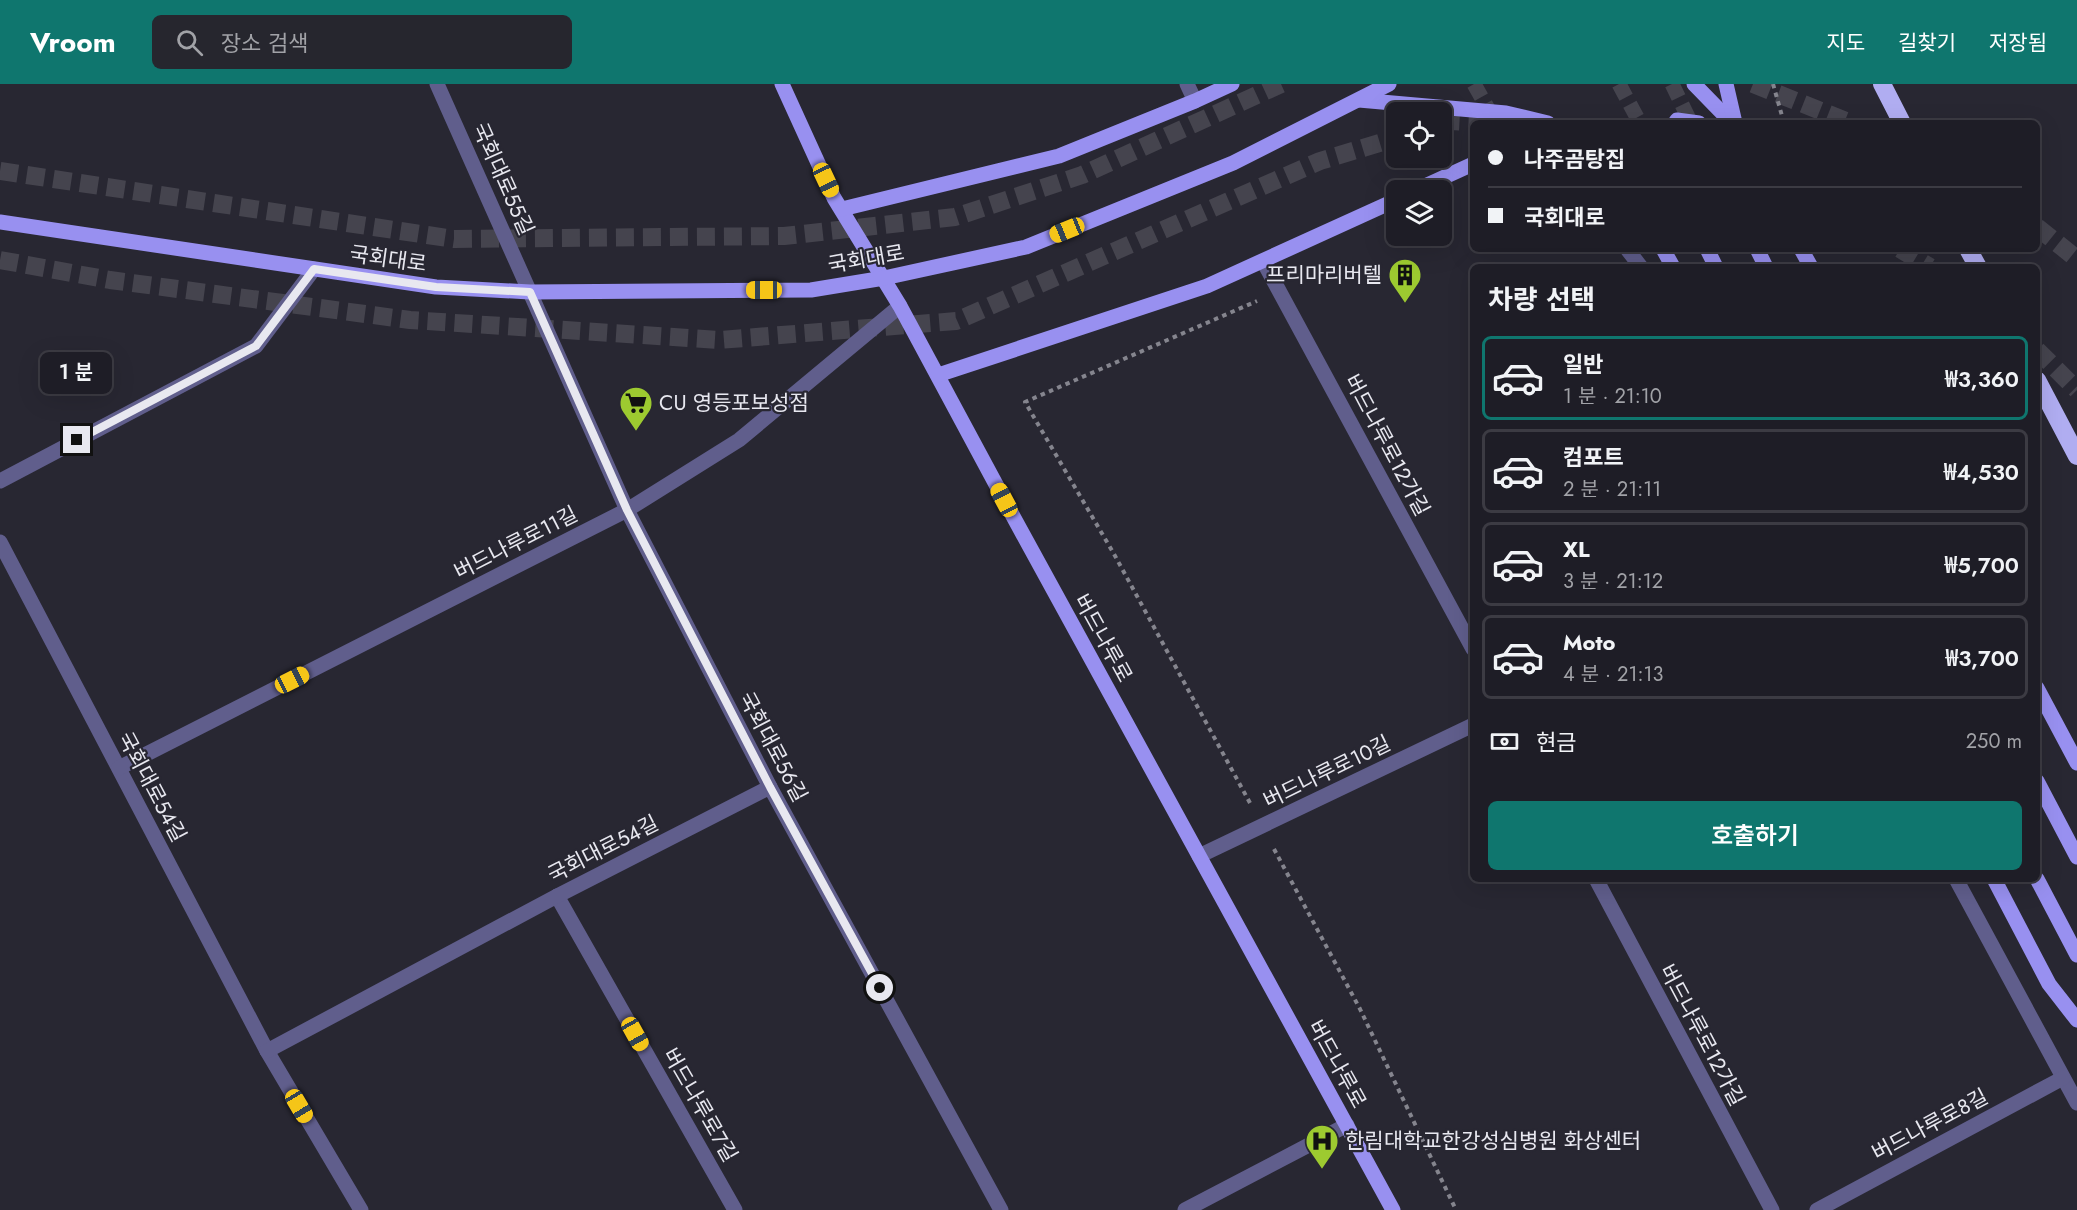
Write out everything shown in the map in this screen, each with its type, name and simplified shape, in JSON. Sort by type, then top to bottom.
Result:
[{"type":"highway","points":[[1882,84],[1900,120]]},
{"type":"highway","points":[[2040,386],[2077,456]]},
{"type":"main road","name":"버드나루로","points":[[782,84],[834,198],[900,306],[1393,1210]]},
{"type":"main road","points":[[842,209],[1059,156],[1232,84]]},
{"type":"main road","points":[[1359,100],[1373,84]]},
{"type":"main road","name":"국회대로","points":[[0,222],[436,287],[530,292],[811,290],[884,278],[1026,247],[1233,163],[1389,84]]},
{"type":"main road","points":[[1694,84],[1731,120]]},
{"type":"main road","points":[[1726,84],[1733,120]]},
{"type":"main road","points":[[1359,100],[1506,113],[1535,120]]},
{"type":"main road","points":[[1438,180],[1470,165]]},
{"type":"main road","points":[[938,375],[1207,286],[1386,205]]},
{"type":"main road","points":[[2040,694],[2077,763]]},
{"type":"main road","points":[[2040,787],[2077,857]]},
{"type":"main road","points":[[1996,882],[2049,984],[2077,1020]]},
{"type":"main road","points":[[2039,882],[2077,955]]},
{"type":"street","name":"국회대로55길","points":[[438,84],[530,292]]},
{"type":"street","points":[[1187,84],[1195,101]]},
{"type":"street","points":[[1629,252],[1639,264]]},
{"type":"street","name":"버드나루로12가길","points":[[1263,261],[1470,643]]},
{"type":"street","points":[[0,481],[256,346],[314,269]]},
{"type":"street","name":"국회대로56길","points":[[530,292],[627,510],[770,787],[1001,1210]]},
{"type":"street","name":"버드나루로11길","points":[[119,768],[627,510],[739,440],[900,306]]},
{"type":"street","name":"국회대로54길","points":[[0,542],[267,1052],[361,1210]]},
{"type":"street","name":"버드나루로10길","points":[[1199,856],[1470,726]]},
{"type":"street","name":"국회대로54길","points":[[267,1052],[557,896],[770,787]]},
{"type":"street","name":"버드나루로12가길","points":[[1598,882],[1772,1210]]},
{"type":"street","points":[[1958,882],[2077,1103]]},
{"type":"street","name":"버드나루로7길","points":[[557,896],[735,1210]]},
{"type":"street","name":"버드나루로8길","points":[[1817,1210],[2063,1078]]},
{"type":"street","points":[[1185,1210],[1347,1125]]},
{"type":"path","points":[[1773,84],[1783,120]]},
{"type":"path","points":[[1025,402],[1280,291]]},
{"type":"tunnel","points":[[0,171],[454,239],[784,236],[955,217],[1082,175],[1281,84]]},
{"type":"tunnel","points":[[1474,84],[1494,120]]},
{"type":"tunnel","points":[[1619,84],[1638,120]]},
{"type":"tunnel","points":[[1672,84],[1690,120]]},
{"type":"tunnel","points":[[1753,84],[1843,120]]},
{"type":"tunnel","points":[[1452,121],[1470,122]]},
{"type":"tunnel","points":[[0,260],[110,280],[410,320],[719,340],[956,321],[1320,161],[1386,141]]},
{"type":"tunnel","points":[[2040,229],[2077,259]]},
{"type":"tunnel","points":[[1905,252],[1925,264]]},
{"type":"tunnel","points":[[2040,353],[2077,390]]},
{"type":"place","name":"프리마리버텔","points":[[1405,304]]},
{"type":"place","name":"CU 영등포보성점","points":[[636,432]]},
{"type":"place","name":"한림대학교한강성심병원 화상센터","points":[[1322,1170]]},
{"type":"route","points":[[77,440],[256,346],[314,269],[436,287],[530,292],[627,510],[770,787],[880,988]]}]
